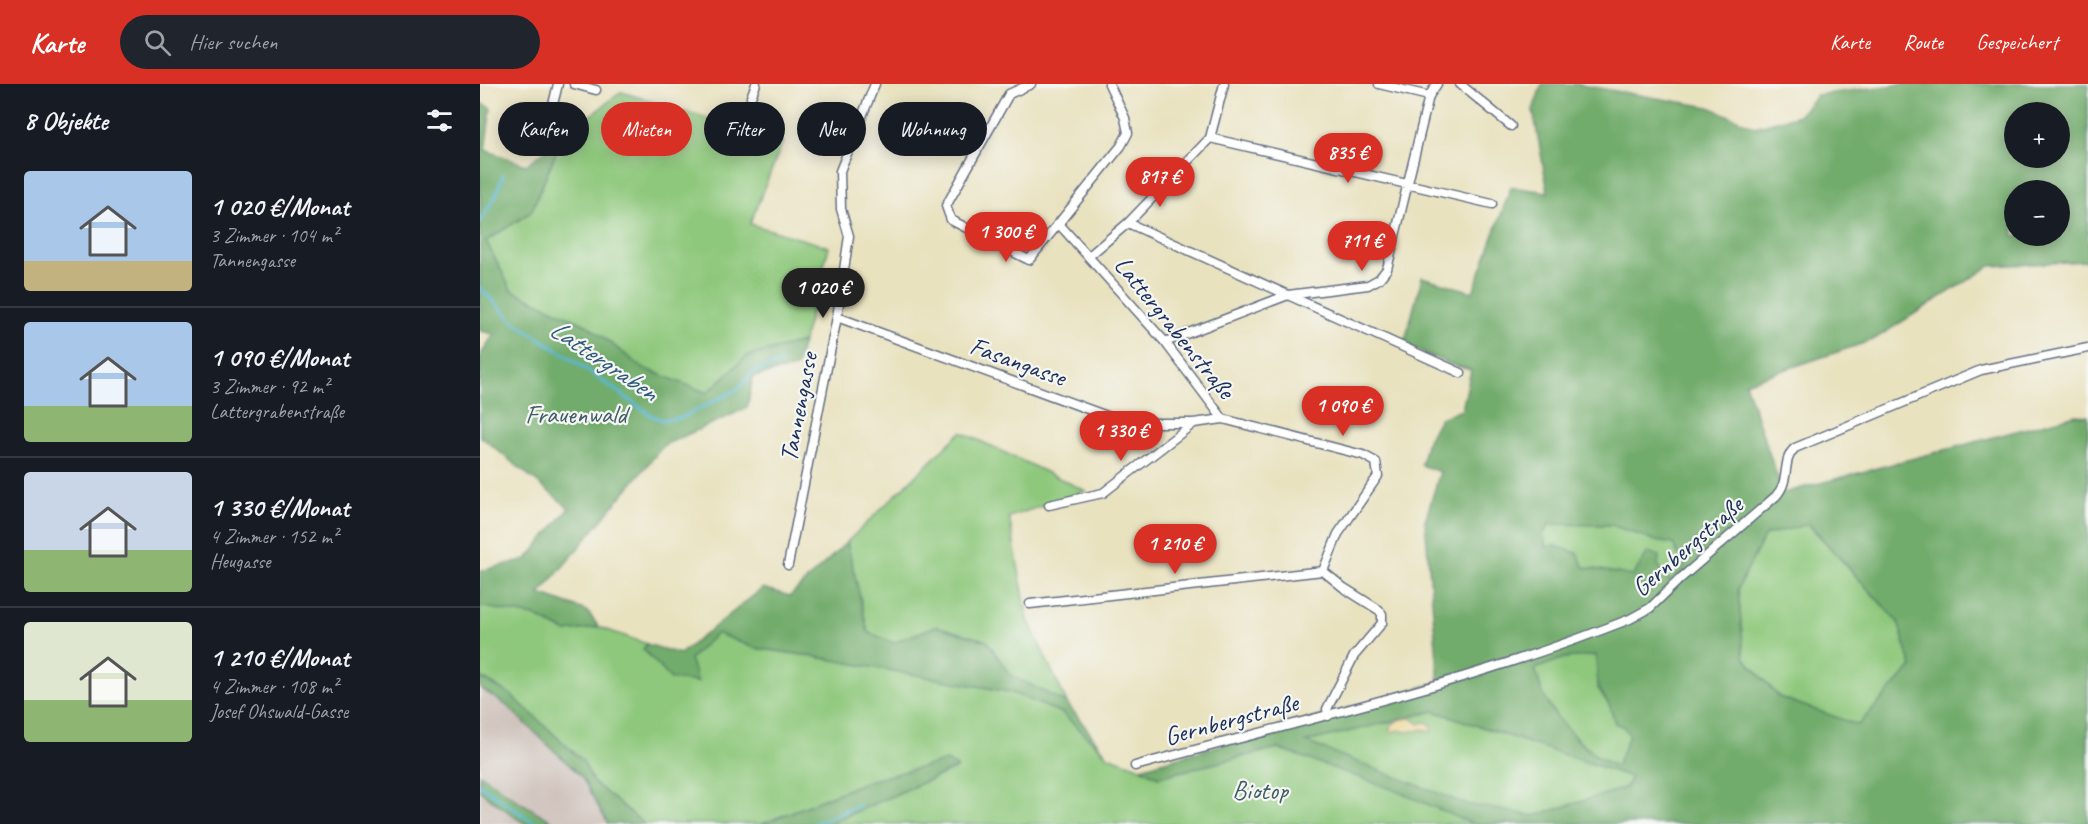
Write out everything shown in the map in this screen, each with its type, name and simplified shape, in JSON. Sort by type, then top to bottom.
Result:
[{"type":"street","points":[[554,102],[558,84]]},
{"type":"street","points":[[574,84],[596,90]]},
{"type":"street","points":[[751,98],[756,84]]},
{"type":"street","name":"Tannengasse","points":[[788,565],[837,317],[849,236],[841,209],[840,171],[875,84]]},
{"type":"street","points":[[1031,84],[1009,94],[946,206],[951,220],[1029,260],[1121,146],[1128,133],[1125,118],[1109,84]]},
{"type":"street","name":"Lattergrabenstraße","points":[[1089,255],[1128,223],[1210,138],[1224,84]]},
{"type":"street","points":[[1379,84],[1429,96]]},
{"type":"street","points":[[1165,342],[1288,295],[1368,285],[1379,279],[1387,268],[1429,96],[1437,84]]},
{"type":"street","points":[[1460,84],[1511,126]]},
{"type":"street","points":[[1210,138],[1492,204]]},
{"type":"street","points":[[1128,223],[1461,373]]},
{"type":"street","name":"Lattergrabenstraße","points":[[1059,224],[1165,342],[1223,419],[1363,455],[1376,462],[1378,476],[1338,534],[1323,571]]},
{"type":"street","name":"Fasangasse","points":[[837,317],[1126,423],[1194,423],[1223,419]]},
{"type":"street","name":"Gernbergstraße","points":[[1135,766],[1461,679],[1630,620],[1650,608],[1729,535],[1776,496],[1785,483],[1788,456],[1797,447],[1981,370],[2088,348]]},
{"type":"street","points":[[1049,505],[1102,493],[1194,423]]},
{"type":"street","points":[[1030,604],[1323,571],[1378,610],[1383,619],[1378,630],[1348,665],[1326,709],[1328,716]]},
{"type":"shaded area","points":[[480,688],[506,705],[581,776],[608,824],[557,824],[480,774]]},
{"type":"shaded area","points":[[480,791],[515,817],[525,824],[480,824]]},
{"type":"green space","points":[[1542,84],[1575,84],[1709,107],[1755,127],[1799,115],[1817,95],[1904,84],[2088,84],[2088,261],[1990,266],[1873,340],[1745,383],[1783,493],[2076,415],[2088,416],[2088,824],[1473,824],[1394,790],[1277,748],[1158,777],[1141,768],[1439,682],[1425,521],[1440,472],[1421,465],[1426,444],[1440,418],[1462,410],[1471,370],[1449,364],[1404,344],[1422,277],[1473,292],[1511,187],[1548,192],[1533,110]],"holes":[[[1550,524],[1612,525],[1656,541],[1673,544],[1685,567],[1670,582],[1658,565],[1659,556],[1648,552],[1633,576],[1584,567],[1577,553],[1553,545],[1546,547],[1543,534]],[[1809,524],[1898,622],[1912,667],[1858,725],[1779,697],[1744,657],[1738,588],[1765,535]],[[1596,655],[1598,688],[1610,706],[1615,723],[1624,727],[1629,735],[1617,766],[1597,756],[1575,737],[1556,716],[1544,696],[1535,669],[1564,658]],[[1434,711],[1631,778],[1625,788],[1534,816],[1466,804],[1306,742]]]},
{"type":"green space","points":[[621,92],[654,102],[608,102]]},
{"type":"green space","name":"Frauenwald","points":[[480,103],[491,108],[485,150],[526,165],[538,156],[554,156],[531,212],[486,241],[511,290],[588,326],[643,368],[707,393],[747,356],[803,342],[796,367],[753,377],[747,408],[664,445],[540,594],[587,611],[599,627],[567,632],[534,616],[480,606],[480,571],[527,559],[569,508],[480,436],[480,356],[494,334],[480,331]]},
{"type":"green space","points":[[601,108],[601,156],[692,156],[692,113],[704,117],[704,156],[777,156],[750,224],[829,247],[803,342],[747,356],[707,393],[643,368],[588,326],[511,290],[486,241],[531,212],[554,156],[589,156],[589,117]]},
{"type":"green space","points":[[961,432],[1086,491],[1009,517],[1028,620],[1067,703],[1010,675],[987,641],[936,626],[893,643],[868,632],[847,542]]},
{"type":"green space","points":[[1550,524],[1612,525],[1656,541],[1673,544],[1685,567],[1670,582],[1658,565],[1633,576],[1584,567],[1577,553],[1546,547],[1543,534]]},
{"type":"green space","points":[[1808,524],[1898,622],[1912,667],[1858,726],[1779,697],[1744,657],[1738,588],[1765,535]]},
{"type":"green space","points":[[847,542],[868,632],[893,643],[936,626],[987,641],[1010,675],[1067,703],[1108,756],[1062,713],[1010,692],[755,648],[717,633],[690,659],[698,682],[671,679],[643,649],[647,644],[680,654],[763,588],[790,596]]},
{"type":"green space","name":"Biotop","points":[[480,606],[534,616],[567,632],[599,627],[647,644],[643,650],[690,659],[716,633],[755,648],[1010,692],[1062,713],[1108,756],[1158,777],[1434,711],[1631,777],[1625,788],[1511,824],[828,824],[957,768],[868,781],[762,824],[644,824],[593,782],[583,761],[510,694],[480,677]]},
{"type":"green space","points":[[1596,655],[1598,688],[1610,706],[1615,723],[1624,727],[1629,735],[1617,767],[1607,763],[1586,748],[1566,727],[1544,696],[1535,669],[1564,658]]},
{"type":"green space","points":[[480,677],[510,694],[583,761],[593,782],[644,824],[608,824],[581,776],[506,705],[480,688]]},
{"type":"green space","points":[[946,761],[958,767],[828,824],[762,824],[868,781]]},
{"type":"green space","points":[[480,774],[557,824],[525,824],[480,791]]},
{"type":"sand","points":[[1411,718],[1419,724],[1426,722],[1430,724],[1432,730],[1430,732],[1423,729],[1391,732],[1389,730],[1395,722]]},
{"type":"waterway","points":[[480,222],[496,195],[503,175]]},
{"type":"waterway","name":"Lattergraben","points":[[480,288],[514,322],[573,360],[652,416],[663,420],[681,418],[738,389],[753,372],[781,363]]},
{"type":"waterway","points":[[480,785],[536,824]]},
{"type":"waterway","points":[[814,824],[860,805]]}]
